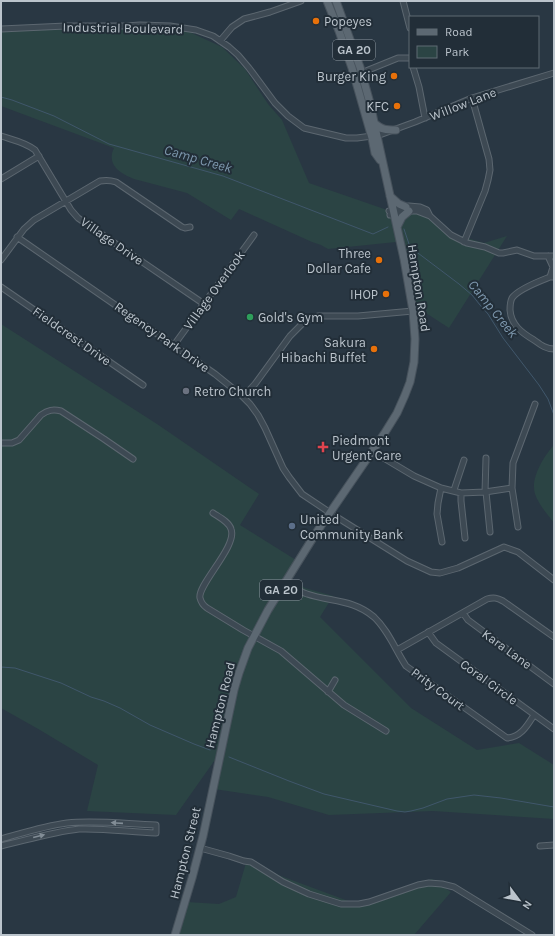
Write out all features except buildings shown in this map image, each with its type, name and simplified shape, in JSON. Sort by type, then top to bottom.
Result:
[{"type":"main road","name":"Hampton Road","points":[[215,776],[234,690],[244,659],[254,636],[309,543],[397,413],[410,382],[415,353],[413,310],[408,279],[397,227],[391,213],[390,196],[383,166],[355,76],[327,1]]},
{"type":"main road","name":"Hampton Road","points":[[336,1],[361,73],[374,123],[376,153],[383,166]]},
{"type":"main road","points":[[374,123],[386,130],[396,130]]},
{"type":"main road","points":[[390,196],[399,204],[408,209],[397,227]]},
{"type":"main road","name":"Hampton Street","points":[[175,935],[200,848],[215,776]]},
{"type":"street","points":[[220,41],[239,21],[301,1]]},
{"type":"street","points":[[403,1],[409,24]]},
{"type":"street","name":"Industrial Boulevard","points":[[1,29],[140,25],[170,26],[196,30],[206,33],[220,41],[238,55],[275,103],[288,116],[304,128],[346,138],[374,137]]},
{"type":"street","points":[[361,73],[398,58],[409,57]]},
{"type":"street","points":[[413,68],[426,118]]},
{"type":"street","name":"Willow Lane","points":[[374,137],[396,130],[472,98],[554,73]]},
{"type":"street","points":[[464,242],[485,191],[490,170],[489,159],[472,98]]},
{"type":"street","name":"Village Drive","points":[[1,136],[21,142],[35,150],[71,210],[82,221],[204,304]]},
{"type":"street","points":[[1,178],[39,156]]},
{"type":"street","points":[[1,260],[17,237],[34,220],[100,181],[110,180],[116,182],[182,227],[190,227]]},
{"type":"street","points":[[391,213],[408,209],[430,216],[451,235],[464,242],[486,247],[499,253],[517,250],[536,257],[551,256],[553,267],[552,277],[519,291],[512,298],[510,308],[512,321],[520,331],[544,347],[554,349]]},
{"type":"street","name":"Village Overlook","points":[[174,345],[254,235]]},
{"type":"street","name":"Regency Park Drive","points":[[17,237],[174,345],[233,388],[250,404],[258,415],[283,468],[306,497],[406,561],[431,572],[440,573],[458,568],[504,547],[518,552],[554,580]]},
{"type":"street","name":"Fieldcrest Drive","points":[[1,287],[143,385]]},
{"type":"street","points":[[242,397],[255,384],[290,336],[304,322],[318,316],[358,316],[413,310]]},
{"type":"street","points":[[518,528],[512,488],[513,463],[535,404]]},
{"type":"street","points":[[1,443],[12,443],[19,440],[41,415],[55,409],[61,411],[104,439],[133,460]]},
{"type":"street","points":[[372,451],[414,476],[441,488],[454,490],[461,493],[486,492],[512,488]]},
{"type":"street","points":[[486,458],[486,492],[490,532]]},
{"type":"street","points":[[454,490],[464,460]]},
{"type":"street","points":[[441,488],[437,514],[442,542]]},
{"type":"street","points":[[461,493],[465,538]]},
{"type":"street","points":[[213,513],[228,525],[232,530],[232,535],[222,557],[200,594],[200,599],[207,608],[281,651],[344,705],[386,731]]},
{"type":"street","name":"Prity Court","points":[[286,582],[306,594],[345,602],[366,611],[382,626],[406,666],[507,738],[519,735],[534,715]]},
{"type":"street","points":[[397,650],[487,599],[493,598],[498,598],[554,637]]},
{"type":"street","name":"Kara Lane","points":[[463,613],[468,620],[554,684]]},
{"type":"street","name":"Coral Circle","points":[[428,632],[436,643],[554,729]]},
{"type":"street","points":[[328,692],[335,680]]},
{"type":"street","points":[[1,839],[37,829],[67,823],[95,822],[156,825],[156,833],[80,829],[53,833],[1,846]]},
{"type":"street","points":[[540,846],[554,845]]},
{"type":"street","points":[[200,848],[251,862],[283,882],[302,891],[341,904],[359,904],[369,902],[418,885],[429,883],[454,887],[532,935]]},
{"type":"green space","points":[[147,24],[183,29],[222,47],[245,69],[268,104],[282,120],[309,183],[390,211],[423,206],[450,233],[484,243],[507,236],[449,328],[409,302],[396,242],[328,249],[239,209],[231,220],[187,193],[138,180],[122,173],[117,169],[112,160],[114,148],[1,106],[1,32]]},
{"type":"green space","points":[[1,324],[157,424],[259,494],[240,525],[296,560],[286,576],[305,588],[333,596],[320,617],[411,708],[477,750],[519,743],[554,765],[554,819],[433,811],[329,815],[268,797],[214,789],[217,757],[176,815],[87,811],[98,765],[1,708]]},
{"type":"green space","points":[[554,445],[554,523],[543,509],[535,494],[534,481],[546,455]]},
{"type":"green space","points":[[246,863],[359,905],[432,879],[451,892],[414,935],[174,935],[187,902],[219,904],[236,897]]},
{"type":"waterway","name":"Camp Creek","points":[[1,97],[54,116],[109,144],[223,176],[373,234],[388,227]]},
{"type":"waterway","name":"Camp Creek","points":[[404,229],[410,247],[472,295],[488,314],[503,338],[539,385],[548,399],[554,415]]},
{"type":"waterway","points":[[1,667],[15,668],[61,683],[120,708],[150,725],[210,750]]},
{"type":"waterway","points":[[229,757],[324,794],[397,811],[411,811],[447,799],[474,795],[554,807]]},
{"type":"place","name":"Popeyes","points":[[316,21]]},
{"type":"place","name":"Burger King","points":[[394,76]]},
{"type":"place","name":"KFC","points":[[397,106]]},
{"type":"place","name":"Three Dollar Cafe","points":[[379,260]]},
{"type":"place","name":"IHOP","points":[[386,294]]},
{"type":"place","name":"Gold's Gym","points":[[250,317]]},
{"type":"place","name":"Sakura Hibachi Buffet","points":[[374,349]]},
{"type":"place","name":"Retro Church","points":[[186,391]]},
{"type":"place","name":"Piedmont Urgent Care","points":[[323,447]]},
{"type":"place","name":"United Community Bank","points":[[292,526]]}]
